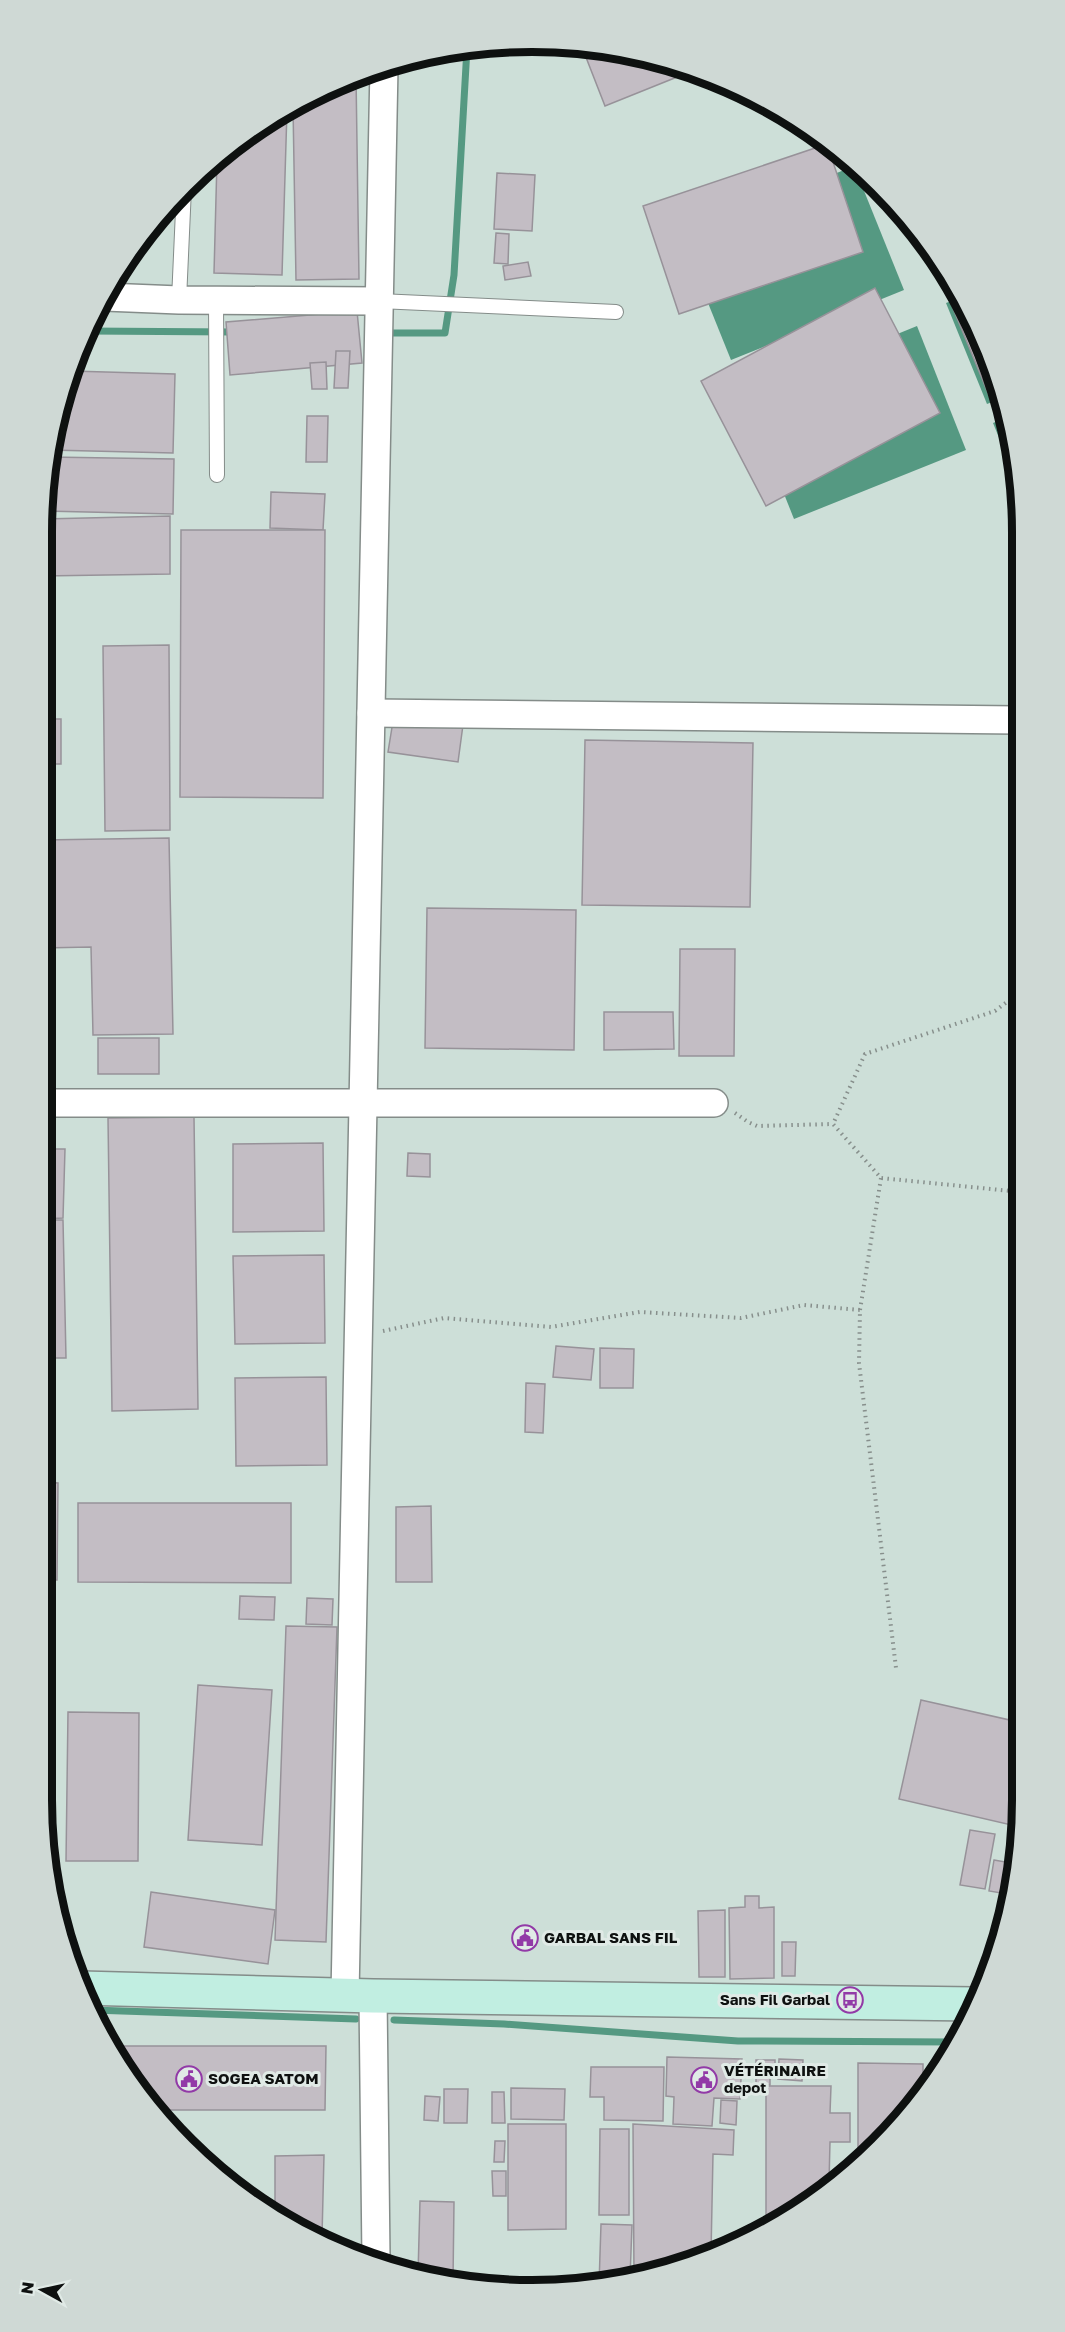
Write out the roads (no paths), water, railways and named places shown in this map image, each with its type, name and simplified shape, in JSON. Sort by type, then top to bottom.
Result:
[{"type":"street","points":[[376,2253],[359,1995],[358,1336],[371,713],[392,302],[384,76]]},
{"type":"street","points":[[114,297],[179,300],[216,308],[392,302]]},
{"type":"street","points":[[371,713],[1012,720]]},
{"type":"street","points":[[52,1103],[714,1103]]},
{"type":"street","points":[[91,1988],[359,1995],[967,2004]]},
{"type":"lane","points":[[179,300],[183,204]]},
{"type":"lane","points":[[392,302],[616,312]]},
{"type":"lane","points":[[216,308],[217,475]]},
{"type":"waterway","points":[[383,333],[445,333],[454,275],[466,58]]},
{"type":"waterway","points":[[97,331],[234,332]]},
{"type":"waterway","points":[[101,2010],[356,2019]]},
{"type":"waterway","points":[[394,2020],[504,2024],[738,2041],[947,2042]]},
{"type":"place","name":"GARBAL SANS FIL","points":[[525,1938]]},
{"type":"place","name":"Sans Fil Garbal","points":[[850,2000]]},
{"type":"place","name":"SOGEA SATOM","points":[[189,2079]]},
{"type":"place","name":"VÉTÉRINAIRE depot","points":[[704,2080]]}]
